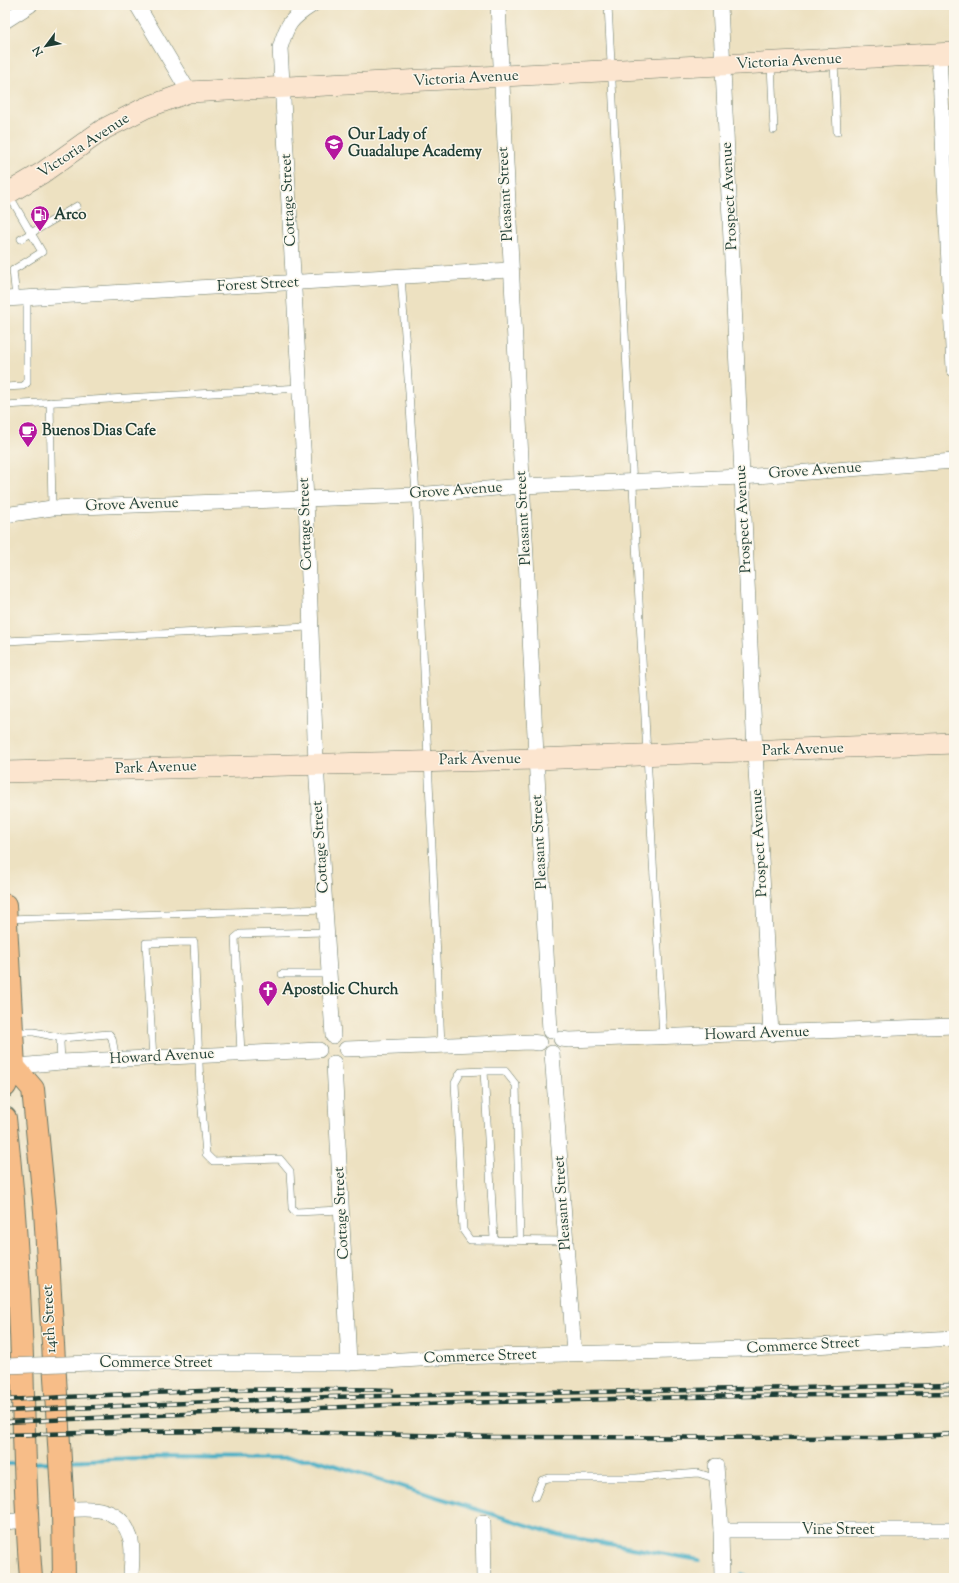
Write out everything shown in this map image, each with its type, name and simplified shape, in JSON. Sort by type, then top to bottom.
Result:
[{"type":"main road","points":[[6,912],[12,1033],[8,1073]]},
{"type":"main road","name":"14th Street","points":[[8,1073],[33,1089],[45,1211],[57,1445],[63,1510],[64,1578]]},
{"type":"main road","name":"14th Street","points":[[5,1118],[14,1197],[22,1355],[26,1520],[31,1578]]},
{"type":"street","points":[[5,21],[30,5]]},
{"type":"street","points":[[137,5],[189,92]]},
{"type":"street","name":"Cottage Street","points":[[312,5],[296,15],[286,27],[280,48],[306,499],[309,626],[316,764],[333,1036]]},
{"type":"street","name":"Pleasant Street","points":[[498,5],[500,77],[536,759],[555,1035]]},
{"type":"street","name":"Prospect Avenue","points":[[720,5],[755,752],[771,1034]]},
{"type":"street","points":[[946,54],[954,369]]},
{"type":"street","name":"Victoria Avenue","points":[[7,194],[42,173],[104,129],[145,108],[189,92],[946,54]]},
{"type":"street","name":"Forest Street","points":[[16,298],[510,270]]},
{"type":"street","name":"Grove Avenue","points":[[5,515],[52,508],[416,494],[522,486],[742,477],[954,461]]},
{"type":"street","name":"Park Avenue","points":[[5,772],[646,756],[954,743]]},
{"type":"street","name":"Howard Avenue","points":[[555,1035],[569,1040],[771,1034],[954,1026]]},
{"type":"street","points":[[555,1035],[559,1049],[552,1053],[542,1050],[539,1043],[540,1036],[555,1035]]},
{"type":"street","points":[[333,1036],[341,1039],[346,1049],[342,1059],[334,1063],[329,1063],[322,1058],[319,1050],[325,1038],[333,1036]]},
{"type":"street","points":[[346,1049],[530,1042],[539,1043]]},
{"type":"street","name":"Howard Avenue","points":[[8,1073],[61,1062],[319,1050]]},
{"type":"street","name":"Pleasant Street","points":[[552,1053],[574,1353]]},
{"type":"street","name":"Cottage Street","points":[[334,1063],[349,1363]]},
{"type":"street","name":"Commerce Street","points":[[5,1366],[92,1363],[349,1363],[574,1353],[778,1348],[954,1338]]},
{"type":"street","points":[[716,1473],[721,1530],[722,1578]]},
{"type":"street","points":[[63,1510],[102,1509],[121,1520],[130,1538],[131,1578]]},
{"type":"street","points":[[5,1522],[26,1520]]},
{"type":"street","points":[[483,1522],[484,1578]]},
{"type":"street","name":"Vine Street","points":[[721,1530],[954,1530]]},
{"type":"lane","points":[[608,5],[646,756],[663,1037]]},
{"type":"lane","points":[[834,59],[837,132]]},
{"type":"lane","points":[[771,62],[774,130]]},
{"type":"lane","points":[[5,387],[23,386],[26,383],[13,270],[42,252],[7,194]]},
{"type":"lane","points":[[20,239],[77,206]]},
{"type":"lane","points":[[401,276],[416,494],[441,1045]]},
{"type":"lane","points":[[5,405],[300,388]]},
{"type":"lane","points":[[50,402],[52,508]]},
{"type":"lane","points":[[5,641],[309,626]]},
{"type":"lane","points":[[6,912],[325,909]]},
{"type":"lane","points":[[241,1053],[235,938],[240,934],[327,932]]},
{"type":"lane","points":[[153,1058],[146,943],[194,942],[199,1056],[206,1154],[213,1161],[280,1159],[290,1171],[292,1208],[295,1212],[342,1210]]},
{"type":"lane","points":[[282,974],[329,974]]},
{"type":"lane","points":[[12,1033],[34,1032],[62,1038],[109,1034],[112,1038],[116,1060]]},
{"type":"lane","points":[[61,1062],[60,1042],[62,1038]]},
{"type":"lane","points":[[484,1071],[494,1240]]},
{"type":"lane","points":[[520,1240],[516,1085],[505,1071],[461,1072],[455,1083],[463,1230],[470,1240],[566,1241]]},
{"type":"lane","points":[[535,1497],[542,1480],[549,1478],[636,1478],[716,1473]]},
{"type":"waterway","points":[[67,1461],[133,1458],[314,1459],[559,1535],[699,1560]]},
{"type":"waterway","points":[[31,1463],[55,1462]]},
{"type":"waterway","points":[[5,1464],[19,1464]]},
{"type":"waterway","points":[[742,1574],[749,1578]]},
{"type":"railway","points":[[5,1411],[327,1397],[954,1385]]},
{"type":"railway","points":[[5,1400],[247,1390],[392,1390]]},
{"type":"railway","points":[[5,1422],[387,1405],[687,1397],[954,1393]]},
{"type":"railway","points":[[5,1435],[246,1431],[495,1437],[883,1438],[954,1434]]},
{"type":"place","name":"Our Lady of Guadalupe Academy","points":[[334,161]]},
{"type":"place","name":"Arco","points":[[40,232]]},
{"type":"place","name":"Buenos Dias Cafe","points":[[28,448]]},
{"type":"place","name":"Apostolic Church","points":[[268,1007]]}]
